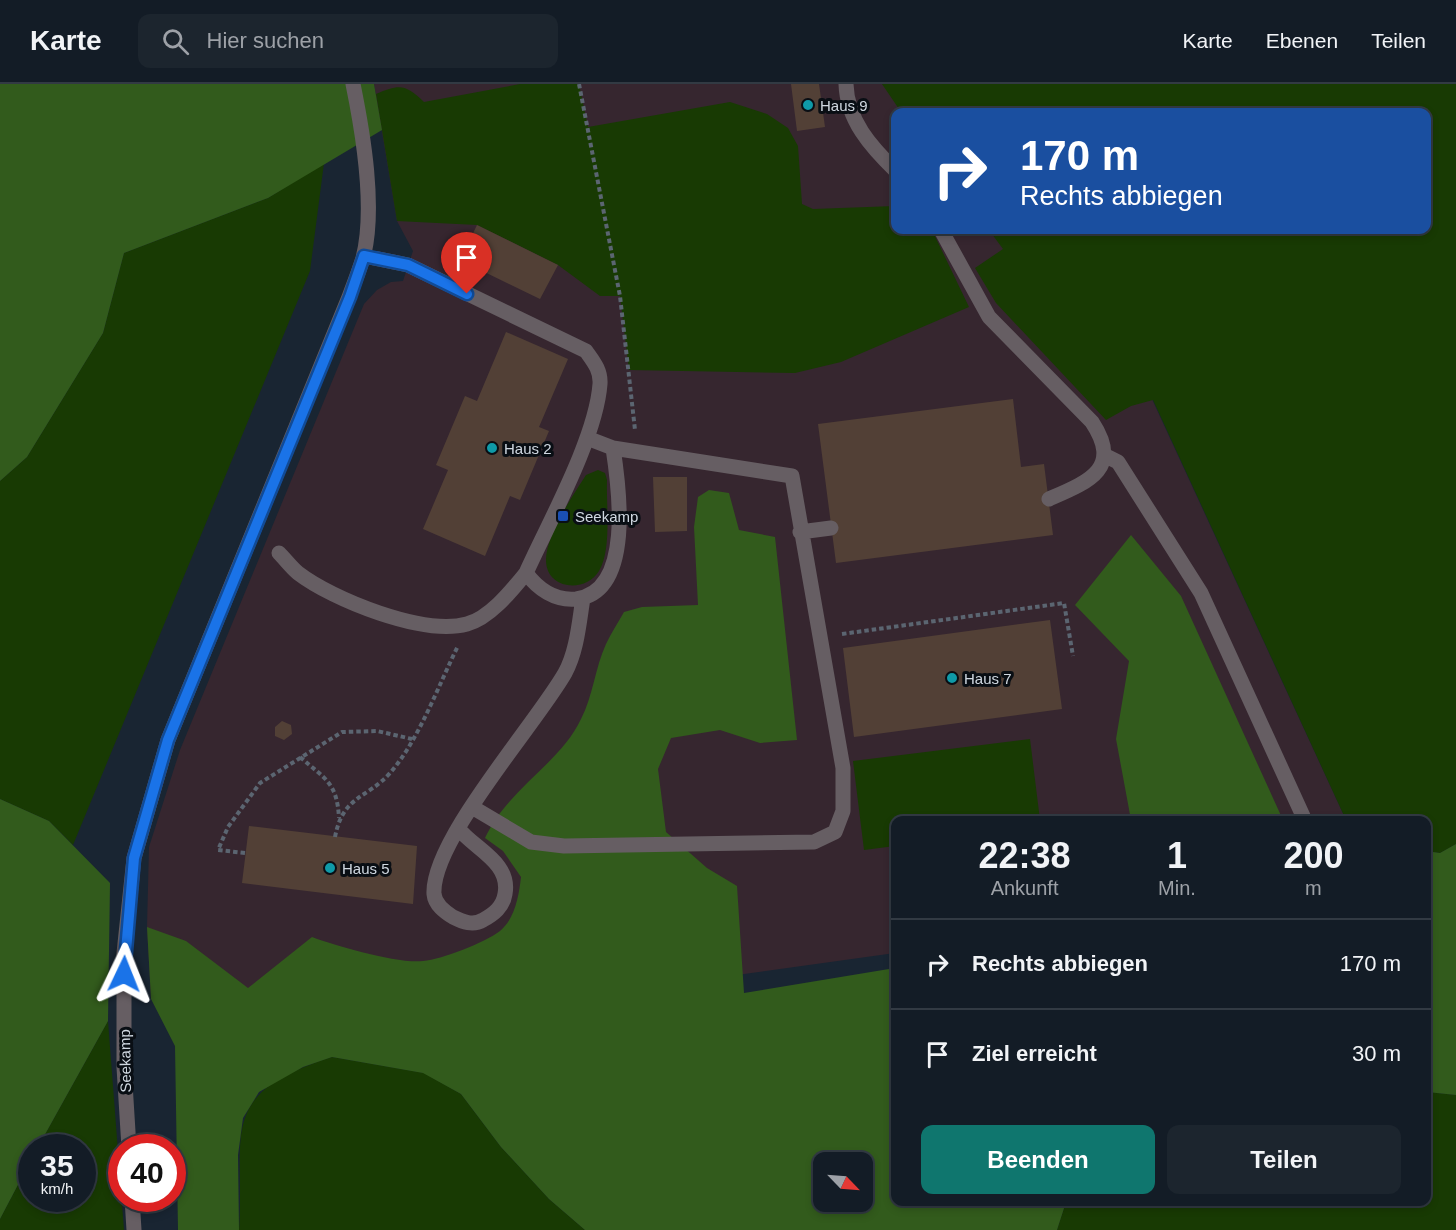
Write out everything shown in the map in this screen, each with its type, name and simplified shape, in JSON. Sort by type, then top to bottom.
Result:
[{"type":"street","name":"Seekamp","points":[[128,1134],[123,1067],[124,953],[134,858],[168,740],[350,297],[364,256],[367,224],[364,139],[353,84]]},
{"type":"street","points":[[846,84],[856,125],[874,150],[891,166]]},
{"type":"street","points":[[944,234],[989,317],[1092,422],[1104,440],[1106,456],[1101,467],[1083,485],[1049,499]]},
{"type":"street","points":[[279,553],[299,573],[333,593],[390,617],[431,627],[469,624],[503,601],[526,573],[587,438],[600,383],[597,367],[585,351],[408,265],[364,256]]},
{"type":"street","points":[[472,807],[531,842],[564,846],[814,842],[835,832],[843,811],[843,768],[792,476],[637,454],[587,438]]},
{"type":"street","points":[[526,573],[545,592],[567,600],[583,598],[598,588],[610,573],[619,544],[619,487],[613,448]]},
{"type":"street","points":[[1106,456],[1118,462],[1201,593],[1303,816]]},
{"type":"street","points":[[800,532],[831,528]]},
{"type":"street","points":[[458,828],[468,842],[486,853],[503,871],[507,888],[504,902],[493,915],[477,923],[462,922],[443,911],[434,897],[435,873],[458,828],[566,672],[577,638],[583,598]]},
{"type":"street","points":[[133,1212],[134,1230]]},
{"type":"path","points":[[579,84],[620,296],[637,454]]},
{"type":"path","points":[[820,637],[1064,603],[1073,656]]},
{"type":"path","points":[[339,819],[350,804],[390,773],[412,739],[469,624]]},
{"type":"path","points":[[245,853],[218,850],[228,827],[260,783],[342,732],[377,731],[412,739]]},
{"type":"path","points":[[300,757],[325,779],[338,795],[339,819],[335,837]]},
{"type":"shaded area","points":[[374,84],[1007,84],[1019,108],[891,108],[891,234],[1076,234],[1344,816],[891,816],[891,954],[737,975],[151,999],[147,927],[149,847],[180,750],[364,304],[377,290],[391,282],[403,281],[413,251],[397,221]]},
{"type":"green space","points":[[0,84],[374,84],[382,130],[268,198],[124,253],[103,333],[27,457],[0,481]]},
{"type":"green space","points":[[520,84],[579,84],[588,127],[730,102],[767,114],[788,128],[798,146],[802,204],[813,209],[891,206],[891,234],[934,234],[969,307],[841,362],[795,373],[629,370],[620,296],[600,296],[558,265],[477,225],[397,221],[376,94],[397,87],[407,89],[424,102]]},
{"type":"green space","points":[[882,84],[1456,84],[1456,844],[1440,853],[1431,852],[1431,816],[1344,816],[1153,400],[1131,406],[1106,420],[996,303],[975,268],[1003,249],[992,234],[1431,234],[1431,108],[898,108]]},
{"type":"green space","points":[[324,163],[310,271],[73,845],[49,821],[0,799],[0,481],[27,457],[103,333],[124,253],[268,198]]},
{"type":"green space","points":[[598,470],[605,473],[607,480],[608,527],[603,562],[593,578],[585,583],[568,585],[560,583],[548,571],[546,561],[550,540],[561,516],[586,475]]},
{"type":"green space","points":[[709,490],[729,493],[739,530],[775,537],[797,740],[760,743],[720,730],[671,738],[658,769],[666,832],[707,868],[737,886],[744,993],[891,969],[891,1206],[1065,1206],[1057,1230],[585,1230],[549,1199],[501,1147],[461,1094],[423,1073],[332,1057],[303,1067],[259,1092],[243,1118],[238,1155],[239,1230],[178,1230],[178,1212],[186,1212],[186,1134],[176,1134],[175,1046],[151,999],[147,927],[186,941],[248,988],[312,937],[383,957],[423,961],[463,950],[500,931],[513,913],[521,877],[503,851],[485,838],[495,820],[572,735],[585,710],[606,644],[624,612],[642,607],[698,605],[694,527],[698,497]]},
{"type":"green space","points":[[1131,535],[1181,596],[1281,816],[1130,816],[1116,739],[1129,661],[1075,605]]},
{"type":"green space","points":[[1030,739],[1040,816],[891,816],[891,847],[864,850],[853,761]]},
{"type":"green space","points":[[0,799],[49,821],[110,883],[108,1021],[45,1134],[18,1134],[18,1185],[0,1219]]},
{"type":"green space","points":[[1456,844],[1456,1095],[1431,1092],[1431,852],[1440,853]]},
{"type":"green space","points":[[108,1021],[117,1134],[108,1134],[108,1212],[123,1212],[124,1230],[0,1230],[0,1219],[18,1185],[18,1212],[96,1212],[96,1134],[45,1134]]},
{"type":"green space","points":[[332,1057],[424,1073],[461,1094],[501,1147],[549,1199],[585,1230],[239,1230],[240,1142],[244,1120],[253,1102],[269,1086],[295,1071]]},
{"type":"green space","points":[[1431,1092],[1456,1095],[1456,1230],[1057,1230],[1065,1206],[1431,1206]]},
{"type":"building","name":"Haus 9","points":[[791,84],[819,84],[825,127],[797,131]]},
{"type":"building","points":[[477,225],[558,265],[540,299],[460,260]]},
{"type":"building","name":"Haus 2","points":[[506,332],[568,359],[539,427],[549,431],[520,500],[510,496],[485,556],[423,529],[448,470],[436,465],[465,396],[477,401]]},
{"type":"building","points":[[1013,399],[1021,467],[1044,464],[1053,535],[836,563],[818,424]]},
{"type":"building","points":[[653,477],[687,477],[687,531],[655,532]]},
{"type":"building","name":"Haus 7","points":[[1050,620],[1062,709],[854,737],[843,648]]},
{"type":"building","points":[[282,721],[291,725],[292,734],[284,740],[275,736],[275,727]]},
{"type":"building","name":"Haus 5","points":[[249,826],[417,846],[413,904],[242,883]]},
{"type":"place","name":"Haus 9","points":[[808,105]]},
{"type":"place","name":"Haus 2","points":[[492,448]]},
{"type":"place","name":"Seekamp","points":[[563,516]]},
{"type":"place","name":"Haus 7","points":[[952,678]]},
{"type":"place","name":"Haus 5","points":[[330,868]]},
{"type":"route","points":[[124,974],[124,953],[134,858],[168,740],[350,297],[364,256],[408,265],[467,294]]}]
